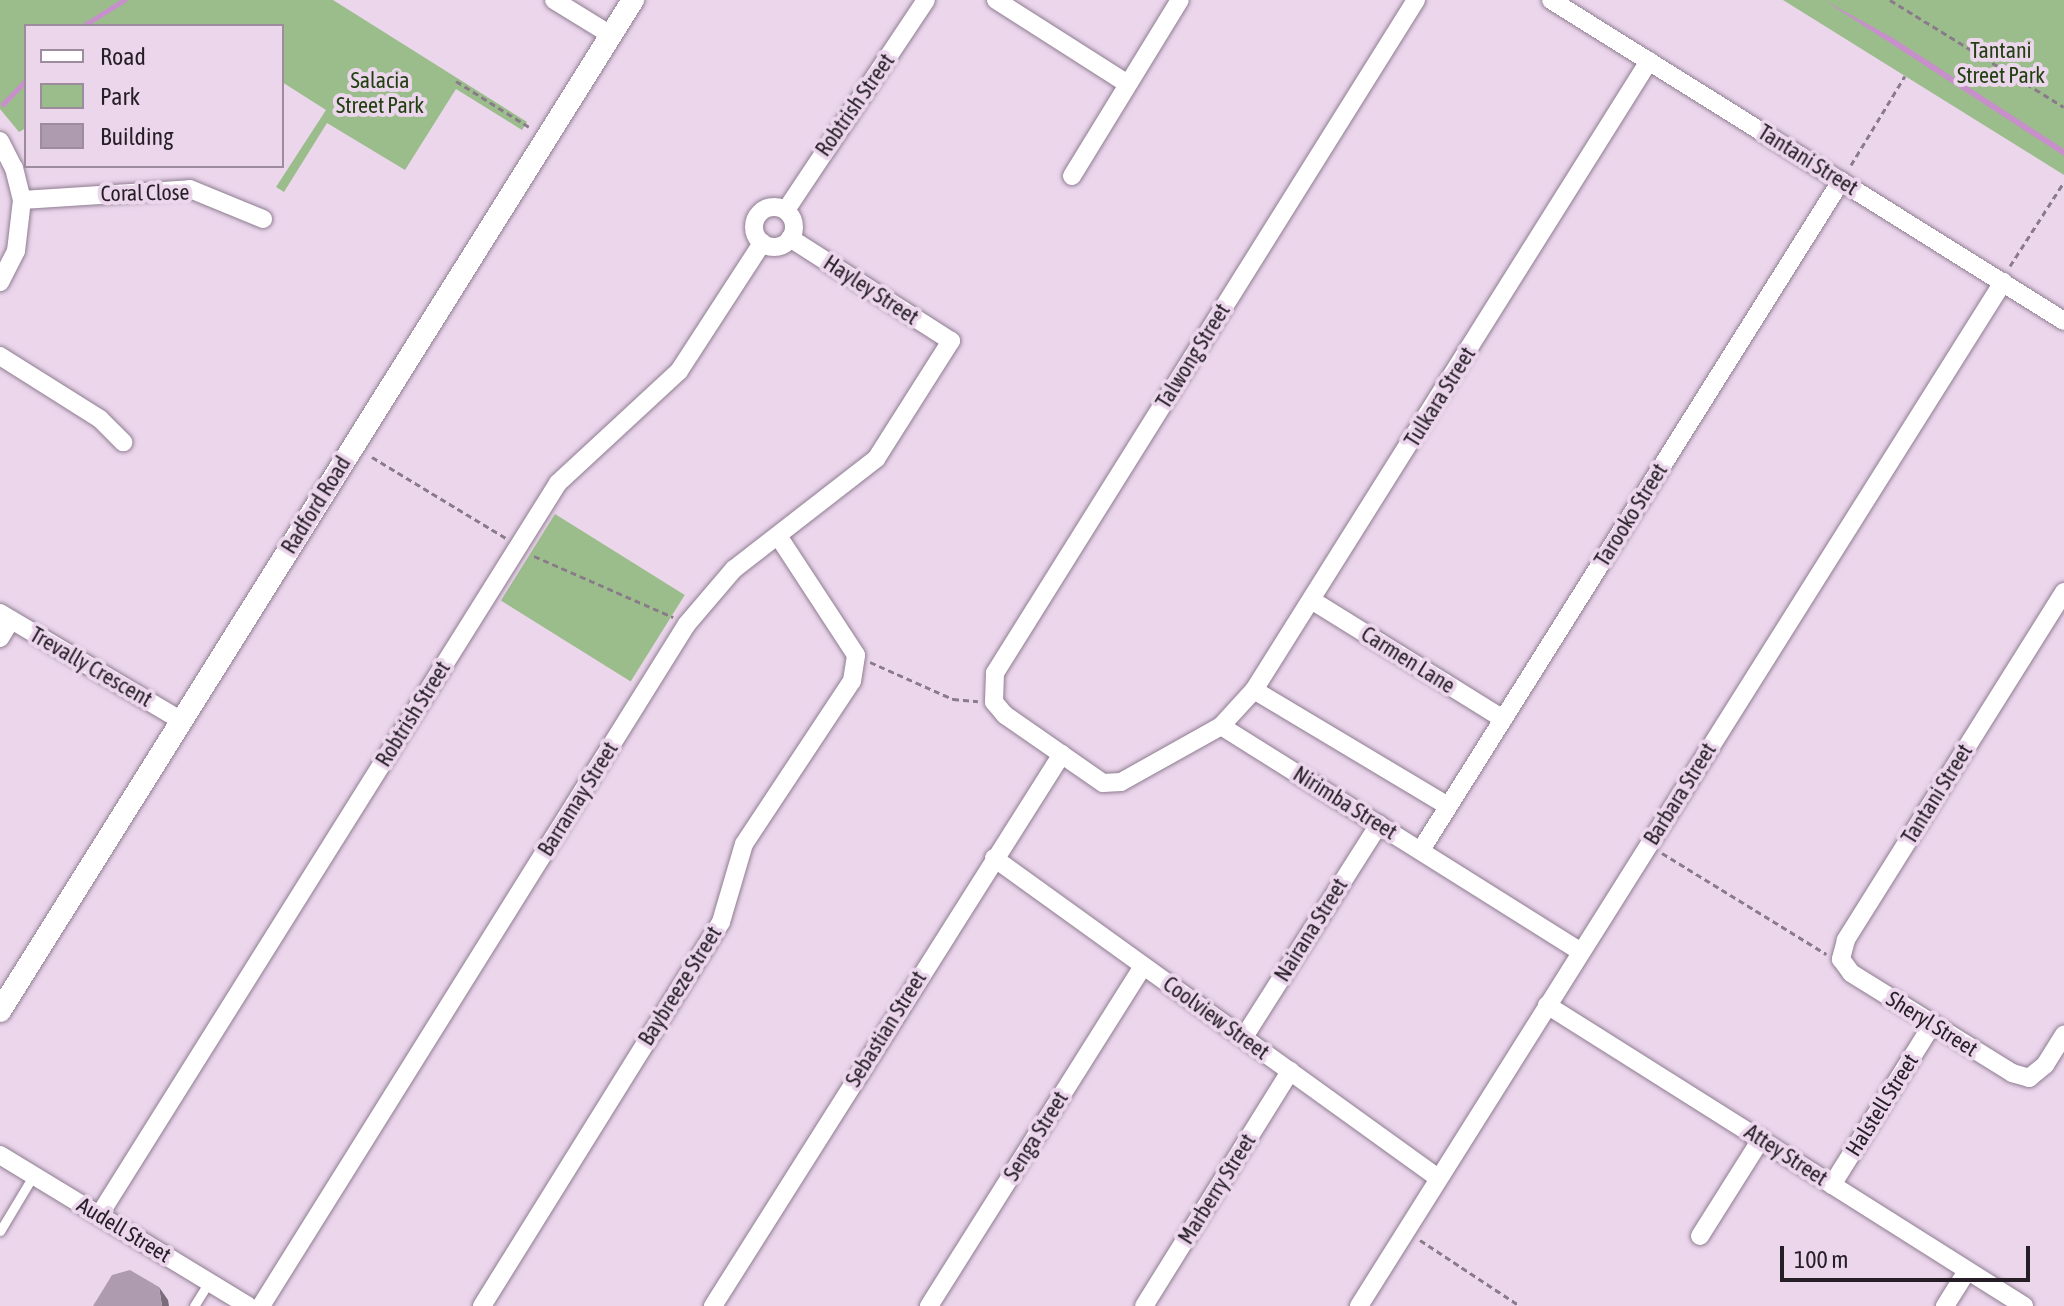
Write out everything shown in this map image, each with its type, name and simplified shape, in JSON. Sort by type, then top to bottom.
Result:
[{"type":"street","points":[[554,0],[611,35]]},
{"type":"street","name":"Radford Road","points":[[0,1011],[633,0]]},
{"type":"street","name":"Robtrish Street","points":[[786,210],[926,0]]},
{"type":"street","points":[[996,0],[1128,84]]},
{"type":"street","points":[[1072,176],[1180,0]]},
{"type":"street","name":"Talwong Street","points":[[1000,709],[995,673],[1416,0]]},
{"type":"street","name":"Tantani Street","points":[[1551,0],[2064,321]]},
{"type":"street","name":"Tulkara Street","points":[[1221,726],[1254,690],[1313,601],[1649,61]]},
{"type":"street","points":[[0,141],[14,168],[22,200],[16,251],[0,282]]},
{"type":"street","name":"Tarooko Street","points":[[1421,850],[1841,181]]},
{"type":"street","name":"Coral Close","points":[[22,200],[190,189],[263,219]]},
{"type":"street","points":[[771,207],[786,210],[794,223],[790,238],[777,246],[762,243],[754,230],[758,215],[771,207]]},
{"type":"street","name":"Hayley Street","points":[[790,238],[951,341]]},
{"type":"street","name":"Robtrish Street","points":[[100,1214],[558,483],[686,362],[762,243]]},
{"type":"street","name":"Barbara Street","points":[[1359,1306],[2003,282]]},
{"type":"street","name":"Barramay Street","points":[[261,1306],[687,624],[734,569],[876,459],[951,341]]},
{"type":"street","points":[[0,356],[100,419],[123,442]]},
{"type":"street","points":[[778,536],[856,655]]},
{"type":"street","name":"Tantani Street","points":[[1841,959],[1846,940],[2064,592]]},
{"type":"street","name":"Carmen Lane","points":[[1313,601],[1503,719]]},
{"type":"street","points":[[0,638],[5,617]]},
{"type":"street","name":"Trevally Crescent","points":[[5,617],[182,721]]},
{"type":"street","name":"Baybreeze Street","points":[[482,1306],[721,922],[744,844],[840,705],[856,655]]},
{"type":"street","points":[[1254,690],[1448,806]]},
{"type":"street","points":[[1000,709],[1103,783],[1121,782],[1221,726]]},
{"type":"street","name":"Nirimba Street","points":[[1221,726],[1580,951]]},
{"type":"street","name":"Sebastian Street","points":[[713,1306],[1062,754]]},
{"type":"street","name":"Nairana Street","points":[[1244,1037],[1379,824]]},
{"type":"street","name":"Coolview Street","points":[[994,858],[1438,1178]]},
{"type":"street","name":"Sheryl Street","points":[[1841,959],[1851,973],[2012,1073],[2029,1078],[2045,1065],[2064,1034]]},
{"type":"street","name":"Senga Street","points":[[929,1306],[1143,966]]},
{"type":"street","name":"Attey Street","points":[[1547,1005],[2024,1306]]},
{"type":"street","name":"Halstell Street","points":[[1832,1185],[1932,1025]]},
{"type":"street","name":"Marberry Street","points":[[1144,1306],[1290,1071]]},
{"type":"street","points":[[1700,1236],[1761,1139]]},
{"type":"street","name":"Audell Street","points":[[0,1155],[248,1306]]},
{"type":"street","points":[[1945,1306],[1967,1271]]},
{"type":"lane","points":[[0,1231],[33,1176]]},
{"type":"lane","points":[[194,1306],[209,1282]]},
{"type":"path","points":[[1890,0],[2064,107]]},
{"type":"path","points":[[1841,181],[1905,76]]},
{"type":"path","points":[[456,81],[529,127]]},
{"type":"path","points":[[2003,282],[2064,182]]},
{"type":"path","points":[[372,457],[509,540]]},
{"type":"path","points":[[526,550],[687,624]]},
{"type":"path","points":[[856,655],[953,699],[1000,709]]},
{"type":"path","points":[[1648,845],[1841,959]]},
{"type":"path","points":[[1406,1231],[1520,1306]]},
{"type":"green space","name":"Salacia Street Park","points":[[0,0],[333,0],[527,122],[522,130],[456,89],[405,170],[327,123],[284,192],[276,187],[326,110],[284,83],[284,24],[24,24],[24,129],[19,132],[0,109]]},
{"type":"green space","name":"Tantani Street Park","points":[[1783,0],[2064,0],[2064,175],[1905,76]]},
{"type":"green space","points":[[555,514],[685,595],[631,682],[501,601]]},
{"type":"shaded area","points":[[1824,0],[1893,38],[2064,149],[2064,156]]},
{"type":"building","points":[[130,1270],[159,1287],[162,1306],[93,1306],[112,1275]]},
{"type":"waterway","points":[[86,24],[124,0]]},
{"type":"waterway","points":[[3,104],[24,82]]}]
